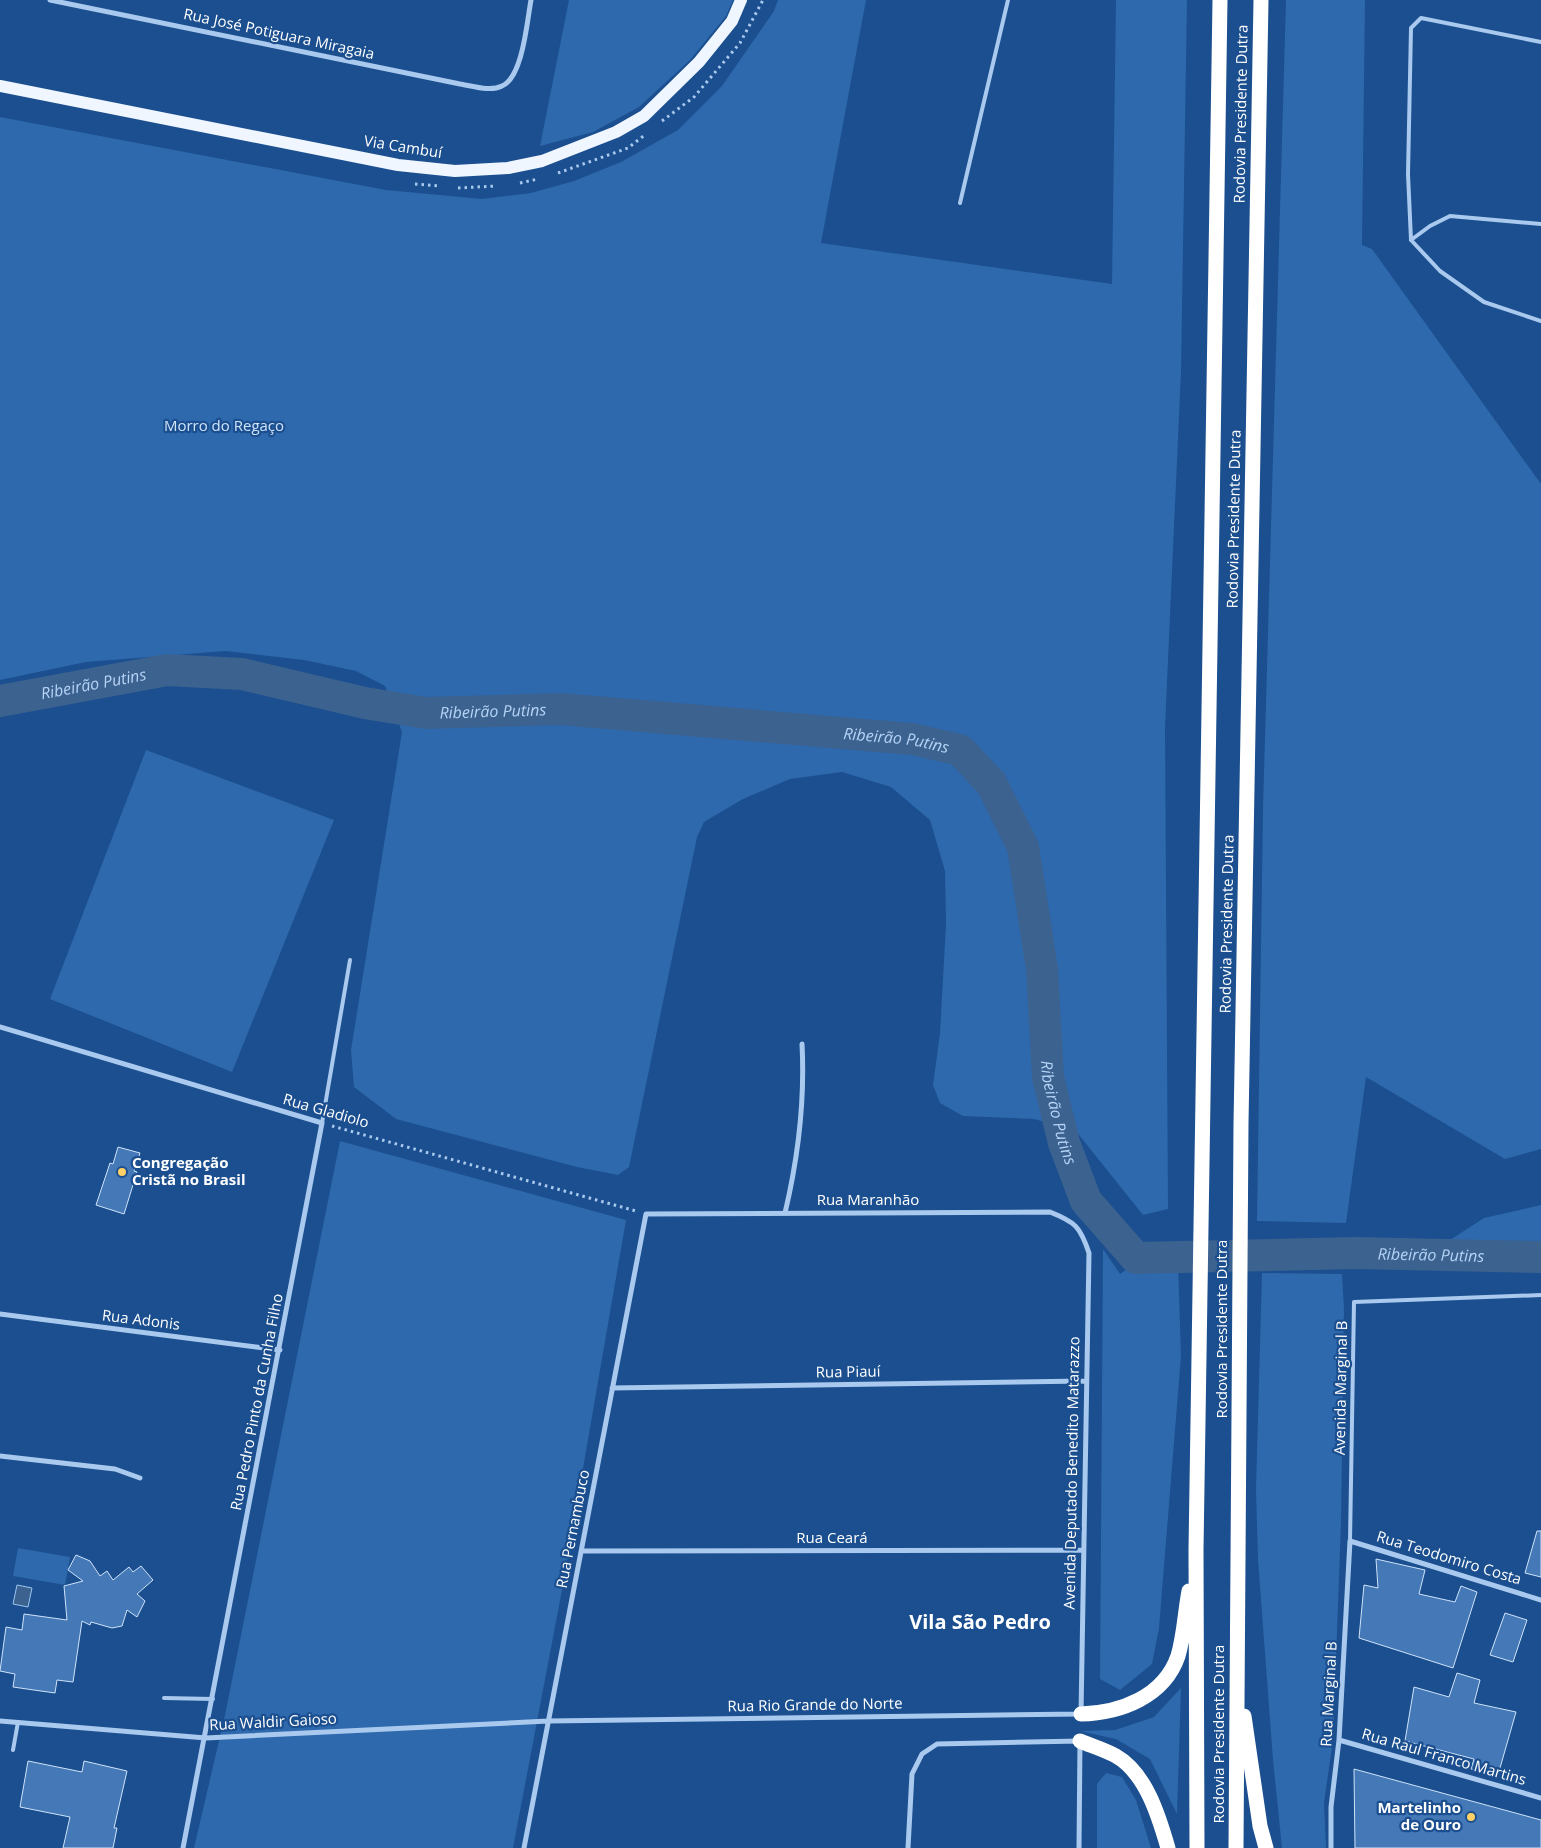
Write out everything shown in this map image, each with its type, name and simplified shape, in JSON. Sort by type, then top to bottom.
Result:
[{"type":"highway","name":"Rodovia Presidente Dutra","points":[[1197,1848],[1196,1550],[1220,0]]},
{"type":"highway","name":"Rodovia Presidente Dutra","points":[[1236,1848],[1241,1191],[1261,0]]},
{"type":"highway","points":[[1081,1714],[1102,1714],[1135,1703],[1163,1682],[1178,1656],[1196,1550]]},
{"type":"highway","points":[[1237,1669],[1260,1826],[1266,1848]]},
{"type":"highway","points":[[1080,1741],[1118,1757],[1143,1782],[1160,1818],[1168,1848]]},
{"type":"main road","name":"Via Cambuí","points":[[0,86],[134,111],[398,165],[455,171],[508,168],[542,161],[586,145],[616,132],[644,116],[699,62],[732,21],[741,0]]},
{"type":"street","name":"Rua José Potiguara Miragaia","points":[[50,0],[460,84],[493,89],[503,86],[516,72],[532,0]]},
{"type":"street","name":"Rua Gladiolo","points":[[0,1026],[322,1123]]},
{"type":"street","points":[[786,1213],[798,1152],[804,1066],[802,1044]]},
{"type":"street","name":"Rua Pedro Pinto da Cunha Filho","points":[[183,1848],[206,1738],[322,1123]]},
{"type":"street","name":"Rua Maranhão","points":[[646,1214],[1050,1212],[1072,1221],[1083,1234]]},
{"type":"street","name":"Rua Pernambuco","points":[[524,1848],[646,1214]]},
{"type":"street","name":"Avenida Deputado Benedito Matarazzo","points":[[1081,1714],[1085,1382],[1089,1252],[1083,1234]]},
{"type":"street","name":"Rua Adonis","points":[[0,1314],[280,1350]]},
{"type":"street","name":"Rua Piauí","points":[[612,1388],[1085,1382]]},
{"type":"street","points":[[0,1456],[115,1469],[140,1478]]},
{"type":"street","name":"Rua Teodomiro Costa","points":[[1350,1541],[1541,1600]]},
{"type":"street","name":"Rua Marginal B","points":[[1331,1848],[1331,1807],[1339,1740],[1350,1541]]},
{"type":"street","name":"Rua Ceará","points":[[581,1551],[1083,1550]]},
{"type":"street","name":"Rua Rio Grande do Norte","points":[[548,1721],[1081,1714]]},
{"type":"street","name":"Rua Waldir Gaioso","points":[[0,1721],[206,1738],[548,1721]]},
{"type":"street","name":"Rua Raul Franco Martins","points":[[1339,1740],[1541,1798]]},
{"type":"street","points":[[908,1848],[912,1774],[922,1754],[936,1744],[1080,1741],[1079,1848]]},
{"type":"lane","points":[[960,203],[1008,0]]},
{"type":"lane","points":[[1541,42],[1421,18],[1411,28],[1408,174],[1411,240],[1440,271],[1484,302],[1541,321]]},
{"type":"lane","points":[[1411,240],[1430,226],[1450,216],[1541,224]]},
{"type":"lane","name":"Rua Pedro Pinto da Cunha Filho","points":[[322,1123],[350,960]]},
{"type":"lane","name":"Avenida Marginal B","points":[[1350,1541],[1354,1302],[1541,1295]]},
{"type":"lane","points":[[164,1698],[213,1698]]},
{"type":"lane","points":[[13,1750],[18,1722]]},
{"type":"path","points":[[658,125],[694,96],[740,44],[763,0]]},
{"type":"path","points":[[557,173],[628,148],[650,130]]},
{"type":"path","points":[[511,184],[539,179]]},
{"type":"path","points":[[412,184],[448,187]]},
{"type":"path","points":[[456,187],[473,188],[502,185]]},
{"type":"path","name":"Rua Gladiolo","points":[[322,1123],[646,1214]]},
{"type":"green space","points":[[569,0],[733,0],[726,16],[690,60],[639,107],[593,132],[540,146]]},
{"type":"green space","name":"Morro do Regaço","points":[[778,0],[866,0],[821,243],[1112,284],[1116,0],[1187,0],[1181,372],[1165,727],[1168,1209],[1143,1215],[1075,1130],[1034,1119],[963,1116],[940,1103],[933,1085],[940,1033],[946,924],[945,871],[930,820],[891,787],[842,772],[790,779],[743,799],[704,822],[697,837],[629,1167],[618,1175],[577,1167],[396,1119],[354,1087],[351,1050],[402,732],[385,686],[356,671],[304,660],[226,651],[86,662],[0,680],[0,117],[386,190],[482,199],[531,193],[574,181],[621,162],[678,130],[722,86],[774,11]]},
{"type":"green space","points":[[1286,0],[1365,0],[1362,245],[1372,249],[1541,484],[1541,1149],[1505,1159],[1366,1077],[1346,1223],[1257,1221],[1263,808]]},
{"type":"green space","points":[[146,750],[334,820],[232,1072],[50,999]]},
{"type":"green space","points":[[340,1141],[626,1220],[562,1590],[513,1848],[194,1848],[225,1715]]},
{"type":"green space","points":[[1541,1205],[1541,1257],[1427,1255],[1484,1218]]},
{"type":"green space","points":[[1103,1249],[1120,1274],[1133,1265],[1178,1263],[1181,1356],[1159,1628],[1152,1664],[1120,1690],[1100,1679]]},
{"type":"green space","points":[[1262,1273],[1342,1274],[1344,1309],[1341,1523],[1333,1740],[1324,1803],[1326,1848],[1282,1848],[1273,1760],[1258,1560],[1256,1489]]},
{"type":"green space","points":[[18,1548],[70,1557],[65,1585],[13,1576]]},
{"type":"green space","points":[[1181,1688],[1177,1814],[1150,1759],[1116,1739],[1080,1731],[1115,1730],[1154,1717]]},
{"type":"green space","points":[[1106,1773],[1122,1777],[1136,1800],[1151,1848],[1097,1848],[1097,1784]]},
{"type":"shaded area","points":[[17,1585],[32,1588],[28,1607],[13,1604]]},
{"type":"building","name":"Congregação Cristã no Brasil","points":[[118,1147],[140,1153],[134,1171],[137,1172],[124,1214],[96,1205],[110,1163],[113,1164]]},
{"type":"building","points":[[1537,1531],[1541,1531],[1541,1577],[1525,1573]]},
{"type":"building","points":[[76,1555],[90,1561],[100,1576],[107,1571],[113,1580],[129,1567],[133,1572],[141,1566],[153,1580],[137,1594],[145,1601],[137,1617],[127,1610],[122,1626],[112,1628],[91,1622],[90,1625],[82,1621],[73,1682],[57,1680],[55,1693],[13,1687],[15,1674],[0,1671],[6,1627],[22,1630],[24,1614],[67,1620],[64,1586],[83,1581],[68,1570]]},
{"type":"building","points":[[1376,1559],[1425,1570],[1419,1594],[1455,1602],[1461,1586],[1477,1592],[1453,1668],[1359,1638],[1364,1585],[1378,1588]]},
{"type":"building","points":[[1505,1613],[1527,1620],[1513,1662],[1490,1655]]},
{"type":"building","points":[[1457,1673],[1480,1680],[1474,1703],[1516,1712],[1498,1775],[1471,1769],[1474,1759],[1405,1741],[1414,1687],[1449,1697]]},
{"type":"building","points":[[28,1761],[82,1772],[84,1761],[127,1771],[114,1828],[117,1828],[113,1848],[63,1848],[70,1817],[20,1807]]},
{"type":"building","points":[[1354,1769],[1541,1820],[1541,1848],[1355,1848]]},
{"type":"waterway","name":"Ribeirão Putins","points":[[0,701],[167,670],[242,674],[365,703],[426,713],[560,709],[912,739],[960,750],[991,783],[1023,847],[1042,969],[1048,1077],[1064,1143],[1086,1201],[1136,1258],[1355,1253],[1541,1257]]},
{"type":"place","name":"Congregação Cristã no Brasil","points":[[122,1172]]},
{"type":"place","name":"Martelinho de Ouro","points":[[1471,1817]]},
{"type":"district","name":"Vila São Pedro","points":[[980,1622]]}]
